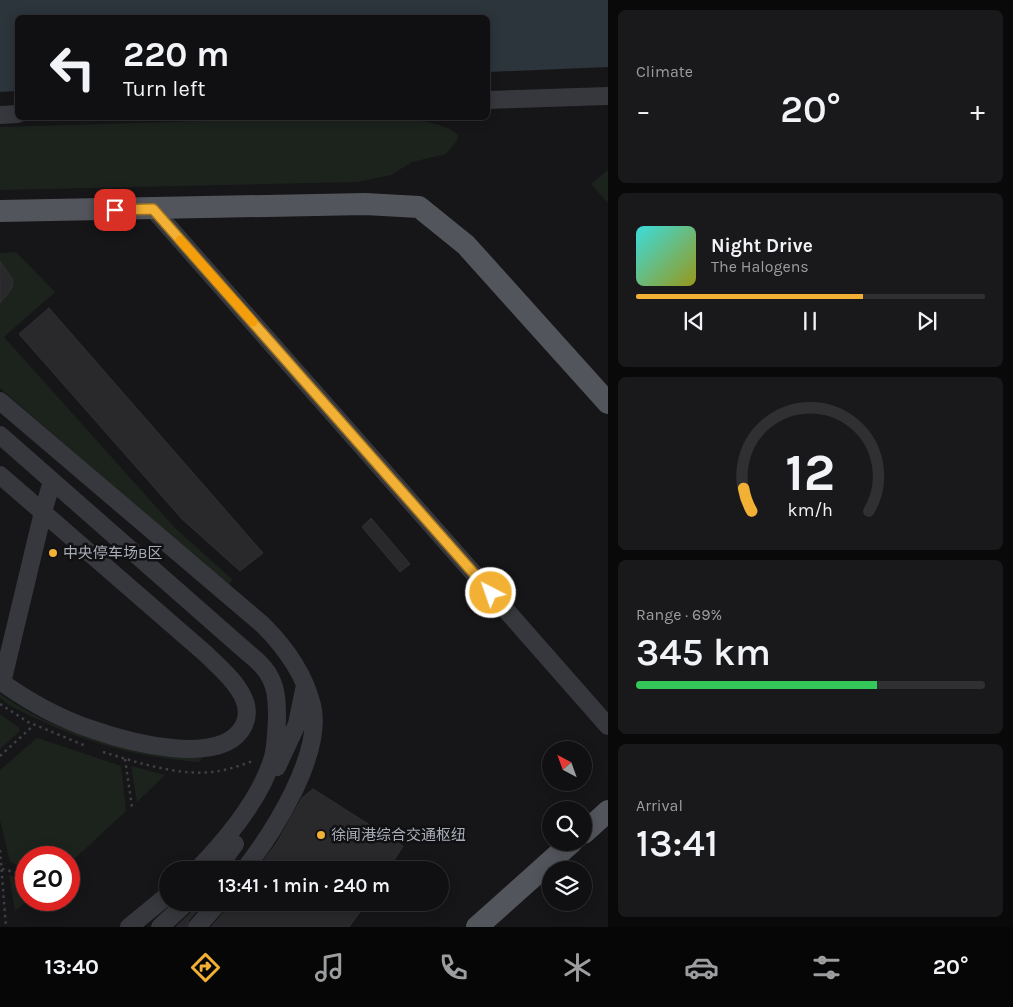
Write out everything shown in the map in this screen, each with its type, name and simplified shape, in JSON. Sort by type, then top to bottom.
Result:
[{"type":"main road","points":[[0,211],[365,204],[419,207],[466,245],[608,403]]},
{"type":"main road","points":[[592,825],[608,811]]},
{"type":"main road","points":[[476,927],[562,851]]},
{"type":"street","points":[[490,100],[608,96]]},
{"type":"street","points":[[0,115],[15,114]]},
{"type":"street","points":[[153,209],[608,726]]},
{"type":"street","points":[[0,401],[264,625],[295,663],[312,706],[314,722],[302,771],[274,828],[250,861]]},
{"type":"street","points":[[0,435],[262,665],[271,679],[277,704],[277,719],[273,756],[267,774],[243,815],[219,848],[206,861]]},
{"type":"street","points":[[0,475],[43,512],[206,654],[234,683],[244,698],[248,716],[242,730],[231,740],[211,748],[180,750],[92,729],[56,715],[1,682],[43,512],[52,481]]},
{"type":"street","points":[[223,861],[244,832],[268,788],[296,724],[305,685]]},
{"type":"street","points":[[130,927],[159,903]]},
{"type":"street","points":[[160,927],[177,911]]},
{"type":"street","points":[[198,927],[211,911]]},
{"type":"path","points":[[0,756],[34,725]]},
{"type":"path","points":[[125,759],[132,807]]},
{"type":"path","points":[[0,850],[6,927]]},
{"type":"path","points":[[2,869],[15,872]]},
{"type":"shaded area","points":[[0,0],[608,0],[608,67],[490,72],[490,15],[15,15],[15,91],[0,92]]},
{"type":"shaded area","points":[[239,120],[416,120],[446,128],[458,135],[457,141],[446,154],[412,162],[391,175],[357,182],[0,190],[0,127]]},
{"type":"shaded area","points":[[608,170],[608,203],[591,184]]},
{"type":"shaded area","points":[[16,252],[55,292],[4,337],[175,528],[233,580],[227,585],[0,388],[0,253]]},
{"type":"shaded area","points":[[0,694],[46,721],[96,739],[149,751],[202,758],[199,762],[172,759],[101,744],[33,717],[9,705],[0,698]]},
{"type":"shaded area","points":[[0,714],[19,728],[20,731],[0,749]]},
{"type":"shaded area","points":[[37,738],[121,766],[126,811],[80,854],[80,846],[15,846],[15,864],[10,862],[0,820],[0,770]]},
{"type":"shaded area","points":[[131,766],[165,775],[137,802]]},
{"type":"shaded area","points":[[9,875],[15,877],[15,911]]},
{"type":"building","points":[[0,261],[13,280],[12,288],[0,303]]},
{"type":"building","points":[[49,308],[263,553],[240,571],[182,519],[19,334]]},
{"type":"building","points":[[371,518],[410,564],[400,572],[362,527]]},
{"type":"building","name":"徐闻港综合交通枢纽","points":[[313,789],[403,846],[394,861],[264,861],[278,841],[302,798]]},
{"type":"building","points":[[193,911],[196,911],[189,920],[187,927],[176,927]]},
{"type":"building","points":[[225,911],[361,911],[349,927],[211,927]]},
{"type":"slow traffic","points":[[180,240],[253,322]]},
{"type":"place","name":"中央停车场B区","points":[[53,553]]},
{"type":"place","name":"徐闻港综合交通枢纽","points":[[321,835]]},
{"type":"route","points":[[115,210],[153,209],[491,593]]}]
